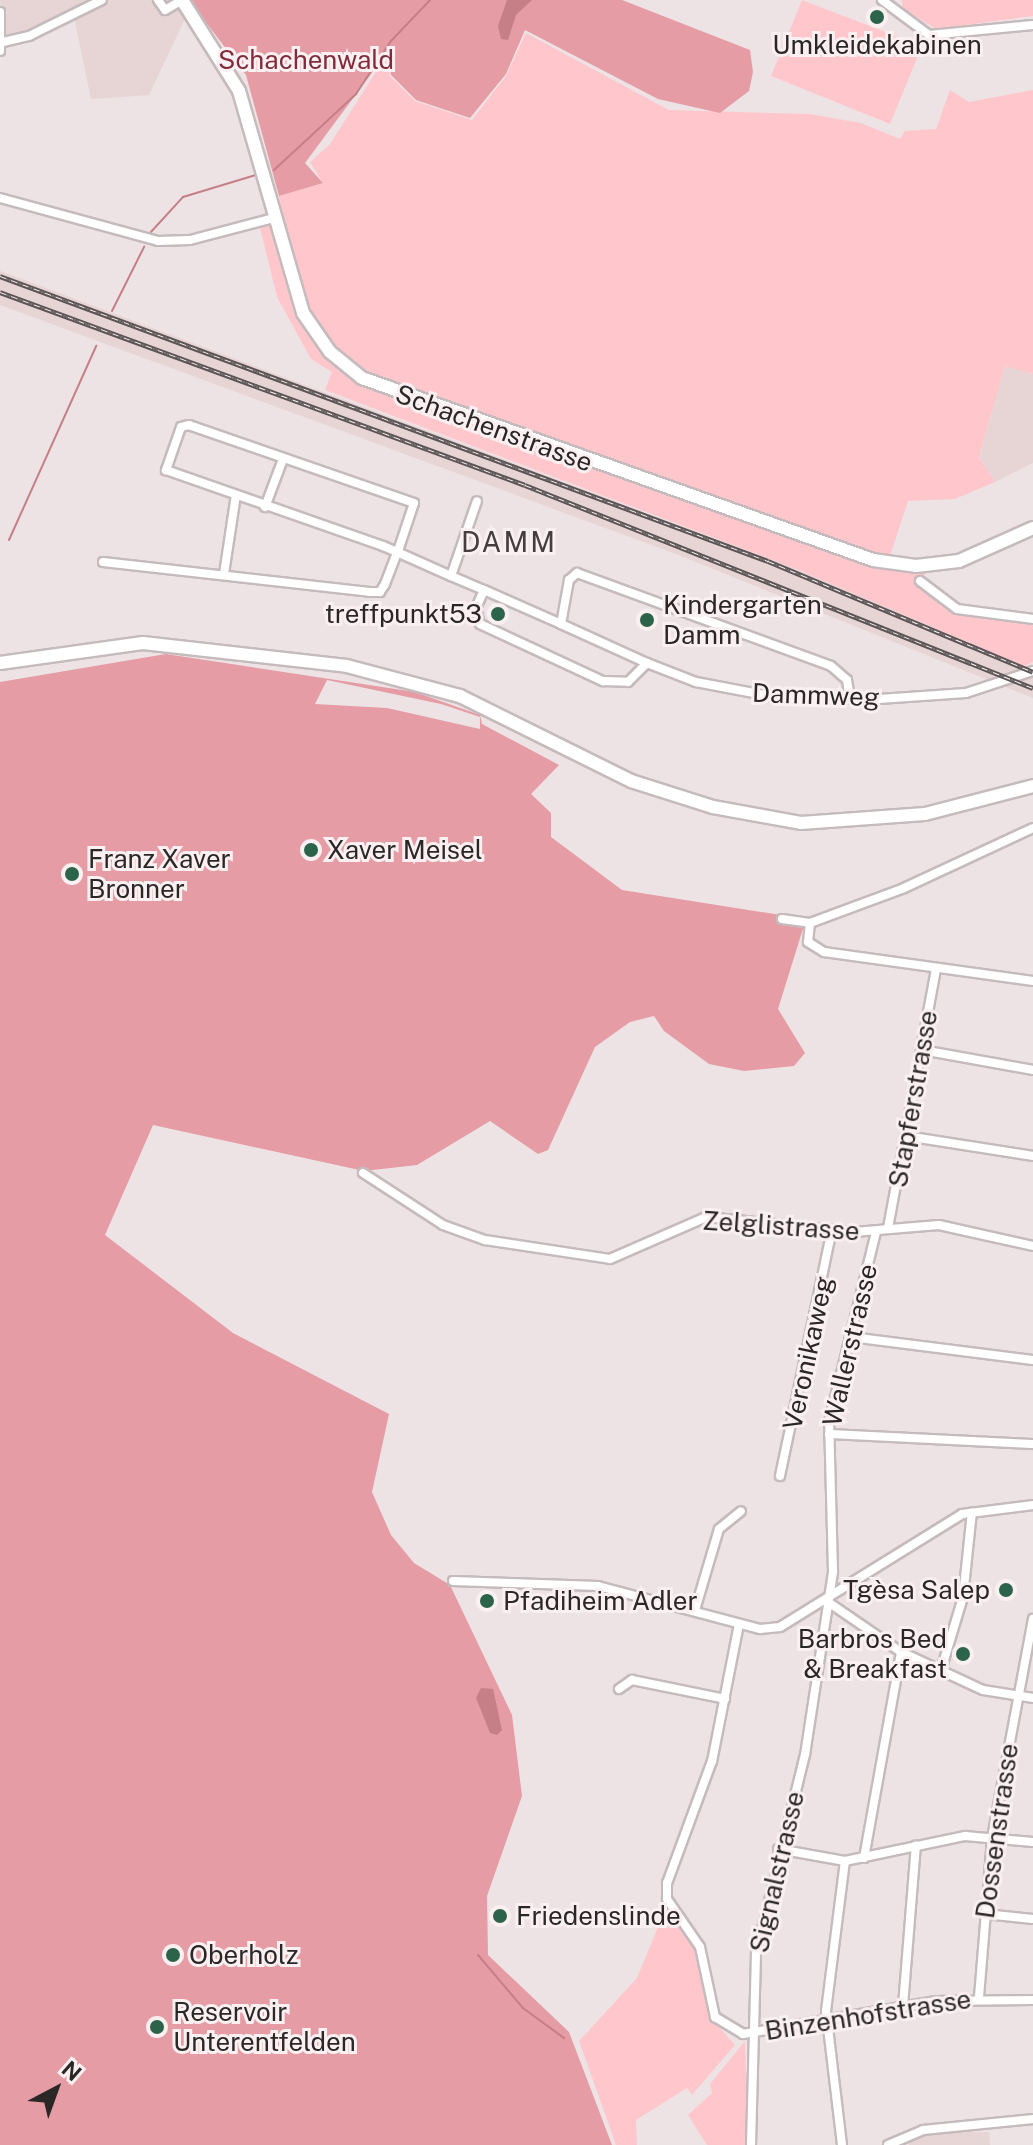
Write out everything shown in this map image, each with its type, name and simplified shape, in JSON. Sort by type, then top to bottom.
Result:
[{"type":"main road","name":"Schachenstrasse","points":[[182,0],[239,91],[277,217],[293,288],[314,334],[350,369],[387,390],[873,560],[916,566],[959,561],[1033,528]]},
{"type":"main road","points":[[0,663],[35,661],[132,643],[232,649],[347,666],[460,696],[631,781],[713,807],[801,823],[925,814],[1033,786]]},
{"type":"street","points":[[0,12],[2,46],[102,0]]},
{"type":"street","points":[[158,0],[165,10],[182,0]]},
{"type":"street","points":[[882,0],[929,35],[1033,25]]},
{"type":"street","points":[[0,198],[139,238],[200,238],[277,217]]},
{"type":"street","name":"Dammweg","points":[[283,459],[189,425],[181,427],[166,470],[397,552],[647,663],[749,695],[850,699],[966,693],[1033,671]]},
{"type":"street","points":[[103,562],[380,592],[414,503],[283,459],[265,507]]},
{"type":"street","points":[[224,574],[236,495]]},
{"type":"street","points":[[451,576],[477,501]]},
{"type":"street","points":[[561,624],[569,580],[586,576],[840,670],[850,699]]},
{"type":"street","points":[[920,581],[957,609],[1033,619]]},
{"type":"street","points":[[484,590],[476,608],[480,624],[603,681],[628,682],[647,663]]},
{"type":"street","points":[[782,919],[810,923],[904,888],[1033,828]]},
{"type":"street","points":[[810,923],[808,942],[824,952],[1033,981]]},
{"type":"street","name":"Stapferstrasse","points":[[888,1228],[936,969]]},
{"type":"street","points":[[922,1050],[1033,1070]]},
{"type":"street","points":[[906,1136],[1033,1156]]},
{"type":"street","name":"Zelglistrasse","points":[[363,1173],[443,1225],[485,1240],[610,1259],[706,1217],[876,1232],[888,1228],[939,1225],[1033,1246]]},
{"type":"street","name":"Veronikaweg","points":[[780,1476],[832,1230]]},
{"type":"street","name":"Wallerstrasse","points":[[828,1602],[835,1551],[829,1434],[876,1232]]},
{"type":"street","points":[[851,1337],[1033,1360]]},
{"type":"street","points":[[829,1434],[1033,1444]]},
{"type":"street","points":[[453,1581],[598,1586],[739,1624],[780,1627],[828,1602],[925,1532],[972,1512],[1033,1505]]},
{"type":"street","points":[[695,1610],[719,1529],[741,1511]]},
{"type":"street","points":[[941,1670],[963,1597],[972,1512]]},
{"type":"street","points":[[828,1602],[901,1652],[983,1690],[1033,1698]]},
{"type":"street","name":"Signalstrasse","points":[[751,2145],[750,2033],[756,1954],[778,1849],[805,1755],[828,1602]]},
{"type":"street","name":"Dossenstrasse","points":[[979,1997],[992,1838],[1033,1619]]},
{"type":"street","points":[[739,1624],[725,1699],[700,1800],[666,1891],[700,1947],[715,2017],[730,2030],[750,2033]]},
{"type":"street","points":[[864,1858],[901,1652]]},
{"type":"street","points":[[619,1689],[632,1680],[725,1699]]},
{"type":"street","points":[[778,1849],[845,1861],[916,1846],[992,1838],[1033,1842]]},
{"type":"street","points":[[903,2006],[916,1846]]},
{"type":"street","points":[[842,2145],[827,2022],[845,1861]]},
{"type":"street","points":[[985,1914],[1033,1919]]},
{"type":"street","name":"Binzenhofstrasse","points":[[750,2033],[827,2022],[903,2006],[979,1997],[1033,2000]]},
{"type":"street","points":[[888,2145],[923,2130],[1033,2119]]},
{"type":"shaded area","points":[[0,0],[189,0],[192,4],[149,95],[91,99],[73,12],[3,42]]},
{"type":"shaded area","points":[[507,0],[532,0],[516,15],[508,40],[501,39],[498,26]]},
{"type":"shaded area","points":[[802,0],[922,46],[890,124],[771,76]]},
{"type":"shaded area","points":[[902,0],[1033,0],[1033,16],[936,29],[902,8]]},
{"type":"shaded area","points":[[526,33],[669,110],[810,114],[861,123],[900,139],[905,131],[936,129],[950,90],[969,102],[1033,90],[1033,374],[1005,366],[979,457],[995,482],[955,499],[908,501],[889,559],[363,373],[333,349],[292,275],[279,196],[323,183],[310,162],[330,144],[388,53],[390,76],[415,101],[472,120],[506,76]]},
{"type":"shaded area","points":[[267,224],[274,227],[292,303],[309,335],[364,384],[840,554],[887,568],[932,570],[919,578],[921,585],[949,609],[1033,621],[1033,662],[1024,666],[799,570],[325,390],[332,372],[311,359],[277,297],[260,228]]},
{"type":"shaded area","points":[[0,271],[799,570],[1033,669],[1033,698],[676,554],[0,305]]},
{"type":"shaded area","points":[[1005,366],[1033,374],[1033,463],[995,482],[979,458]]},
{"type":"shaded area","points":[[481,1688],[493,1689],[502,1730],[497,1735],[490,1733],[476,1698]]},
{"type":"shaded area","points":[[667,1905],[693,1939],[713,2020],[735,2045],[692,2095],[687,2088],[636,2120],[637,2145],[616,2145],[579,2041],[637,1978]]},
{"type":"shaded area","points":[[745,2041],[748,2145],[707,2145],[688,2115],[712,2093],[710,2084]]},
{"type":"shaded area","points":[[989,2132],[990,2145],[909,2145],[909,2139],[928,2133]]},
{"type":"green space","name":"Schachenwald","points":[[189,0],[622,0],[750,50],[753,72],[749,91],[720,113],[658,99],[525,30],[506,74],[470,118],[416,100],[391,75],[388,51],[305,163],[323,183],[279,196],[246,75]]},
{"type":"green space","points":[[166,654],[415,692],[480,715],[482,724],[559,765],[531,794],[551,813],[551,837],[622,890],[806,919],[778,1009],[805,1053],[794,1066],[744,1071],[709,1064],[664,1031],[654,1016],[630,1022],[595,1047],[548,1150],[538,1154],[490,1121],[417,1165],[364,1171],[153,1125],[105,1235],[233,1333],[389,1414],[372,1492],[391,1535],[414,1563],[450,1585],[512,1715],[522,1796],[487,1896],[488,1955],[569,2032],[612,2145],[0,2145],[0,682]],"holes":[[[327,680],[441,704],[480,717],[480,729],[387,708],[315,704]]]},
{"type":"waterway","points":[[274,170],[356,94],[391,41],[430,0]]},
{"type":"waterway","points":[[150,233],[183,197],[256,175]]},
{"type":"waterway","points":[[112,311],[144,247]]},
{"type":"waterway","points":[[9,540],[96,346]]},
{"type":"waterway","points":[[478,1955],[523,2008],[564,2038]]},
{"type":"railway","points":[[0,276],[768,561],[1033,672]]},
{"type":"railway","points":[[0,292],[525,485],[1033,688]]},
{"type":"place","name":"Umkleidekabinen","points":[[877,17]]},
{"type":"place","name":"treffpunkt53","points":[[498,614]]},
{"type":"place","name":"Kindergarten Damm","points":[[647,620]]},
{"type":"place","name":"Xaver Meisel","points":[[311,850]]},
{"type":"place","name":"Franz Xaver Bronner","points":[[72,874]]},
{"type":"place","name":"Tgèsa Salep","points":[[1006,1590]]},
{"type":"place","name":"Pfadiheim Adler","points":[[487,1601]]},
{"type":"place","name":"Barbros Bed & Breakfast","points":[[963,1654]]},
{"type":"place","name":"Friedenslinde","points":[[500,1916]]},
{"type":"place","name":"Oberholz","points":[[173,1955]]},
{"type":"place","name":"Reservoir Unterentfelden","points":[[157,2027]]},
{"type":"district","name":"DAMM","points":[[509,542]]}]
